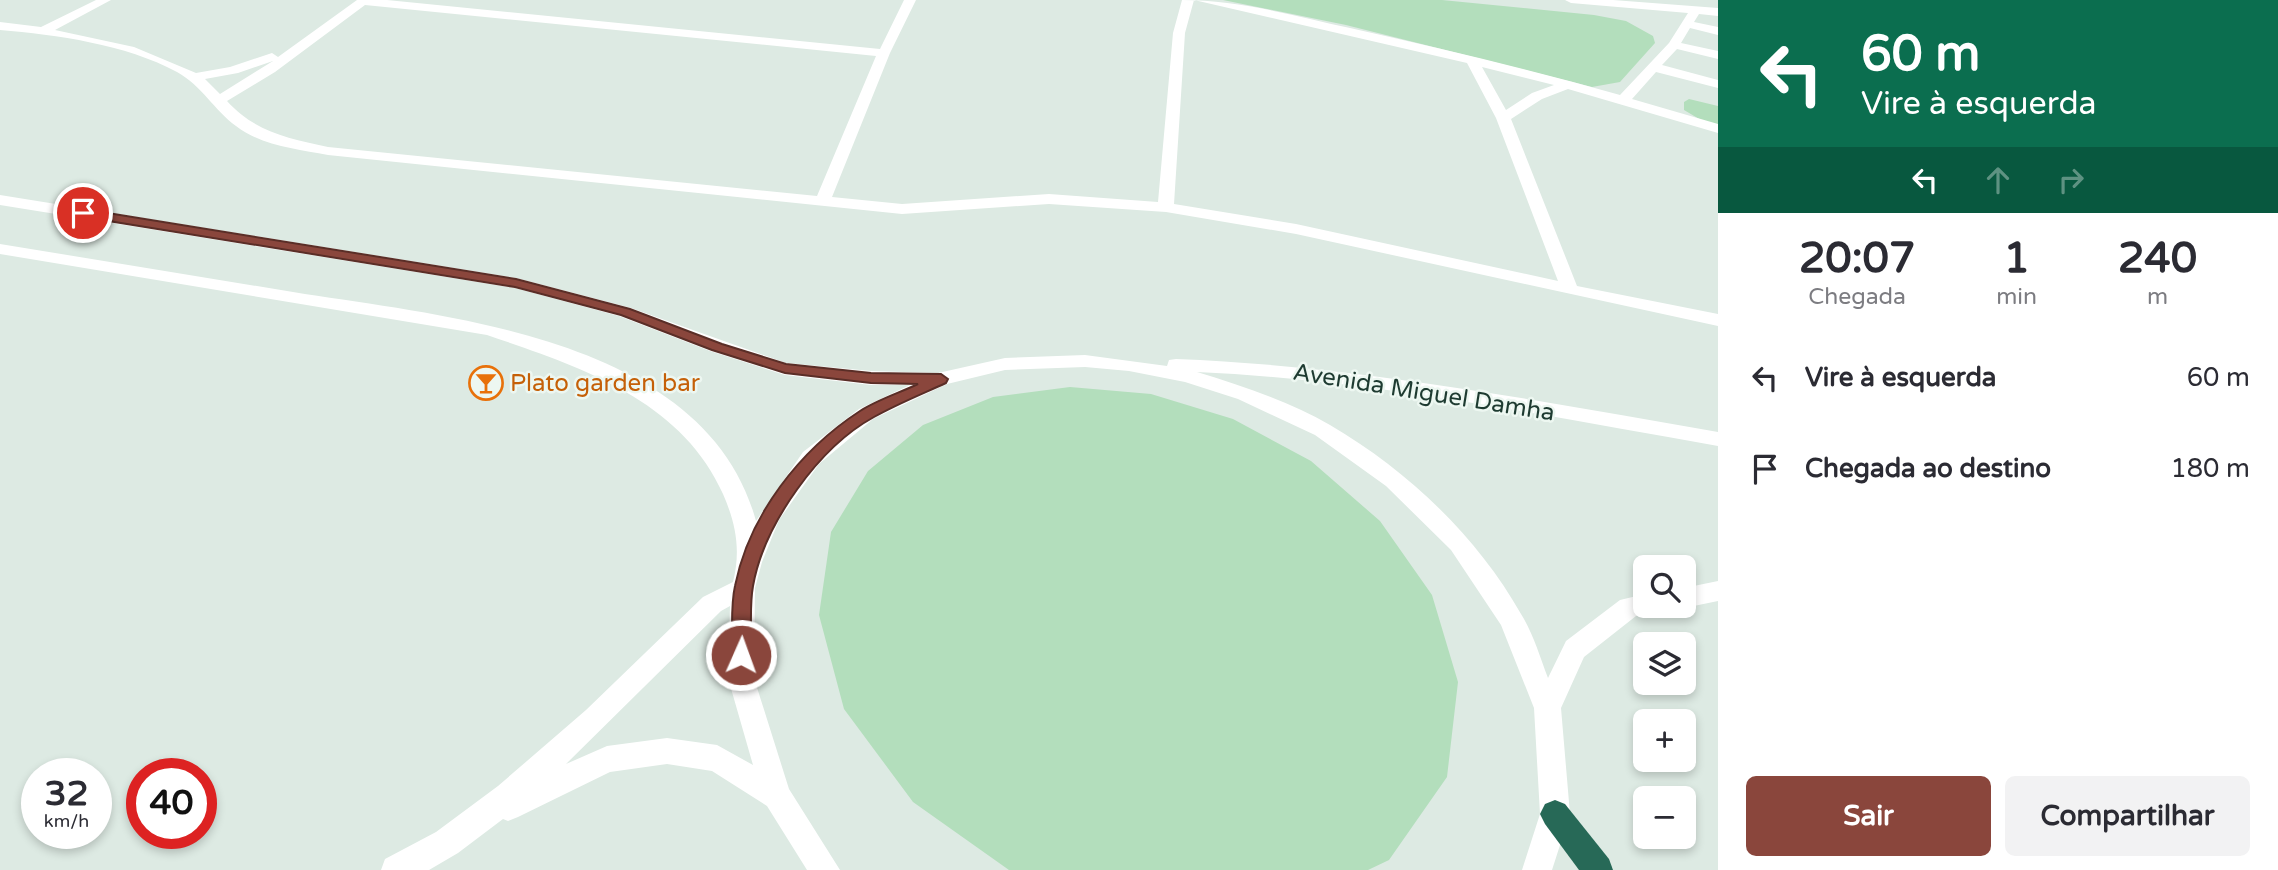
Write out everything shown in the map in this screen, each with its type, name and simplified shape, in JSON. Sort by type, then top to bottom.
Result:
[{"type":"highway","points":[[1555,814],[1598,870]]},
{"type":"street","points":[[41,32],[105,0]]},
{"type":"street","points":[[823,201],[884,53],[910,0]]},
{"type":"street","points":[[1166,207],[1179,33],[1188,0]]},
{"type":"street","points":[[1199,0],[1346,29],[1624,99],[1718,129]]},
{"type":"street","points":[[1571,0],[1718,12]]},
{"type":"street","points":[[219,100],[312,39],[363,1],[884,53]]},
{"type":"street","points":[[1624,99],[1674,45],[1696,10]]},
{"type":"street","points":[[1687,24],[1718,31]]},
{"type":"street","points":[[0,26],[127,50],[195,78],[243,125],[284,141],[328,151],[902,209],[1049,199],[1166,207],[1296,229],[1718,320]]},
{"type":"street","points":[[195,78],[271,58],[312,39]]},
{"type":"street","points":[[1674,45],[1718,55]]},
{"type":"street","points":[[1473,62],[1503,118],[1570,289]]},
{"type":"street","points":[[1653,67],[1718,84]]},
{"type":"street","points":[[1503,118],[1537,96],[1567,85]]},
{"type":"street","points":[[0,200],[516,283],[625,312],[785,369],[871,378],[941,379]]},
{"type":"street","points":[[0,249],[490,330],[557,352],[629,383],[669,409],[705,441],[728,478],[743,515],[747,575],[741,678],[777,796],[825,870]]},
{"type":"street","points":[[396,870],[422,859],[481,820],[555,757],[712,604],[747,575],[769,517],[811,458],[866,414],[941,379],[1005,365],[1085,361],[1129,365],[1187,376],[1245,394],[1322,430],[1394,480],[1459,543],[1512,620],[1547,708],[1555,814],[1537,870]]},
{"type":"street","name":"Avenida Miguel Damha","points":[[1129,365],[1253,366],[1390,384],[1718,439]]},
{"type":"street","points":[[1696,596],[1718,592]]},
{"type":"street","points":[[1547,708],[1574,649],[1633,606]]},
{"type":"street","points":[[481,820],[607,759],[667,751],[717,758],[777,796]]},
{"type":"green space","points":[[1223,0],[1442,0],[1594,15],[1626,21],[1653,36],[1655,43],[1620,82],[1592,87],[1346,25]]},
{"type":"green space","points":[[1689,99],[1718,106],[1718,125],[1701,120],[1684,110],[1684,102]]},
{"type":"green space","points":[[1070,387],[1151,394],[1233,419],[1311,461],[1380,521],[1432,595],[1458,682],[1447,777],[1389,860],[1368,870],[1009,870],[913,802],[844,709],[819,615],[831,532],[868,471],[923,425],[993,397]]},
{"type":"place","name":"Plato garden bar","points":[[486,383]]},
{"type":"route","points":[[83,213],[516,283],[625,312],[785,369],[871,378],[941,379],[866,414],[811,458],[769,517],[750,562],[743,588],[741,655]]}]
